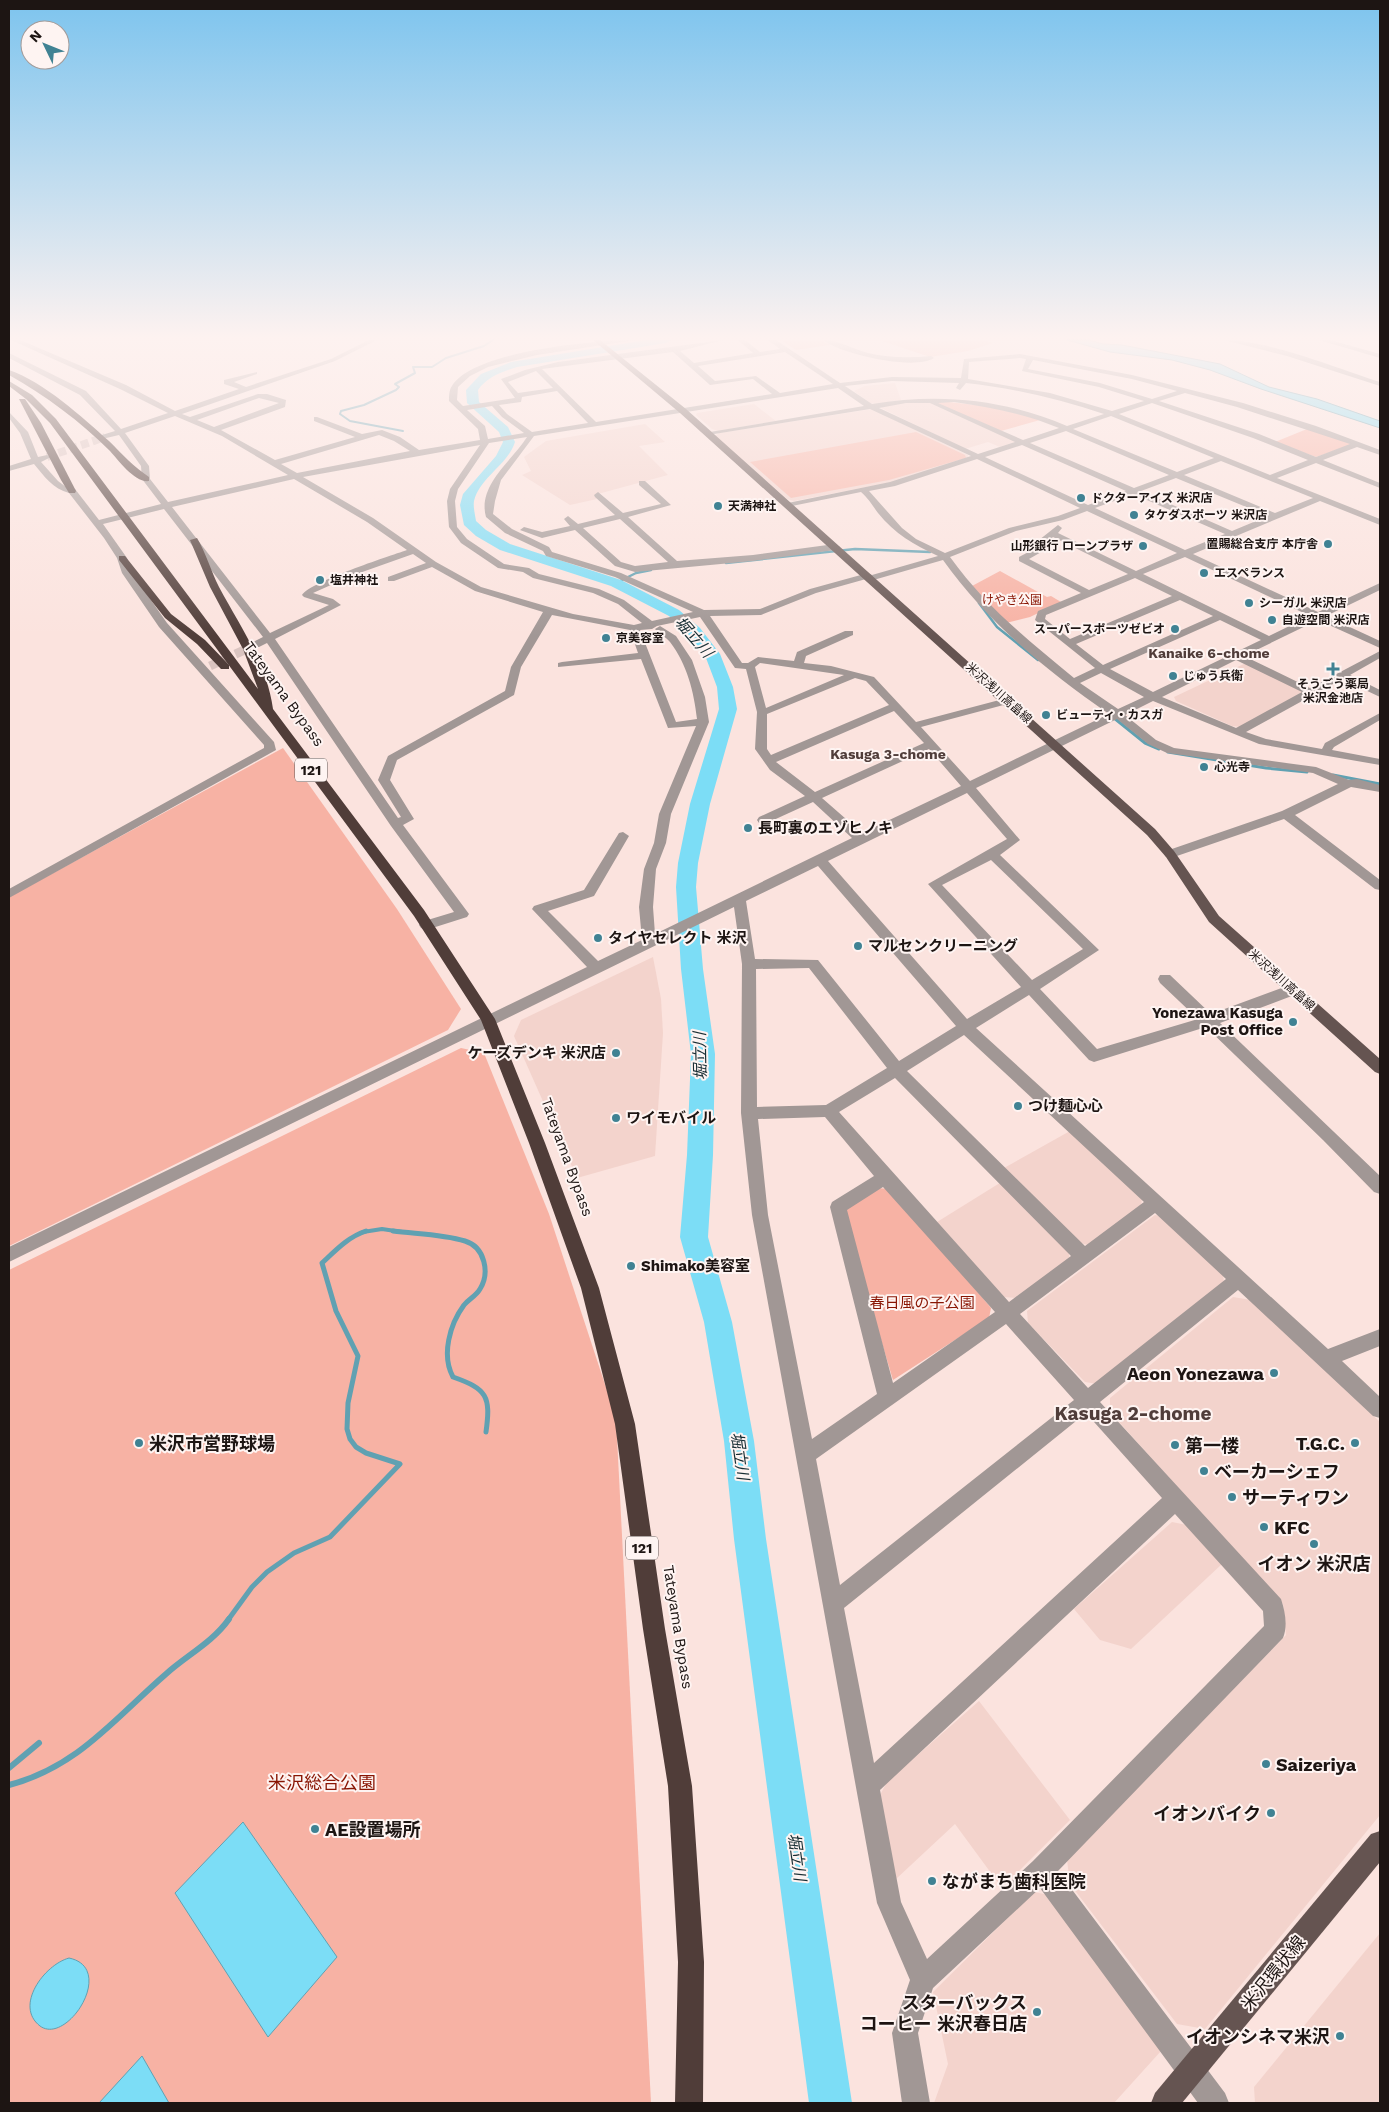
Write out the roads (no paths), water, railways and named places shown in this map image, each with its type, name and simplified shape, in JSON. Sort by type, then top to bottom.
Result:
[{"type":"highway","points":[[46,439],[58,470],[72,491]]},
{"type":"highway","name":"Tateyama Bypass","points":[[66,439],[426,925],[488,1020],[537,1142],[590,1288],[625,1424],[654,1629],[680,1786],[691,1962],[688,2101]]},
{"type":"highway","points":[[100,439],[134,471],[146,479]]},
{"type":"highway","points":[[194,540],[217,592],[230,611],[263,682],[269,713]]},
{"type":"highway","points":[[122,558],[168,616],[201,642],[269,713]]},
{"type":"main road","name":"米沢浅川高畠線","points":[[714,439],[1056,744],[1151,832],[1170,854],[1214,919],[1380,1068]]},
{"type":"main road","name":"米沢環状線","points":[[1166,2103],[1380,1843]]},
{"type":"street","points":[[9,894],[270,750],[270,744],[206,667],[163,625],[127,573],[122,558],[97,523],[72,491],[63,489],[55,483],[36,461],[27,439]]},
{"type":"street","points":[[125,439],[145,466],[146,479],[268,637],[395,823],[462,914],[426,925]]},
{"type":"street","points":[[231,439],[370,520],[433,564],[478,589],[549,611],[609,625],[634,628],[657,626],[698,614],[761,612],[813,591],[941,557],[1038,521],[1060,518],[1222,458]]},
{"type":"street","points":[[275,464],[357,439]]},
{"type":"street","points":[[396,439],[417,452]]},
{"type":"street","points":[[97,523],[295,475],[495,439]]},
{"type":"street","points":[[531,439],[498,476],[489,506],[489,515],[495,522],[524,541],[546,549],[549,554],[618,575],[698,614],[738,666],[750,666],[758,660],[798,665],[854,675],[870,680],[931,744],[1014,840],[992,854],[934,884],[1032,987],[1094,1056],[1209,1021],[1292,990]]},
{"type":"street","points":[[937,439],[1380,645]]},
{"type":"street","points":[[1014,439],[1232,534]]},
{"type":"street","points":[[787,504],[892,484],[1033,439]]},
{"type":"street","points":[[1092,439],[1274,516]]},
{"type":"street","points":[[1173,439],[1380,522]]},
{"type":"street","points":[[1258,439],[1316,459],[1380,486]]},
{"type":"street","points":[[1342,439],[1380,453]]},
{"type":"street","points":[[484,440],[483,449],[454,489],[451,502],[453,527],[464,541],[501,566],[526,570],[536,576],[596,591],[621,602],[672,638],[690,666],[700,697],[703,722],[665,814],[660,842],[650,869],[646,907],[653,941]]},
{"type":"street","points":[[1271,477],[1358,444]]},
{"type":"street","points":[[9,469],[47,457]]},
{"type":"street","points":[[524,530],[542,535],[667,506],[642,483]]},
{"type":"street","points":[[863,490],[874,499],[881,511],[899,530],[913,541],[941,557],[1002,624],[1073,682],[1152,742],[1171,751],[1316,770],[1348,784],[1380,788]]},
{"type":"street","points":[[598,495],[675,564]]},
{"type":"street","points":[[1320,498],[1041,614],[1040,620],[1103,670],[1153,697],[1263,742],[1380,762]]},
{"type":"street","points":[[1060,518],[1061,524],[1042,542],[1040,550],[1022,559],[1090,594]]},
{"type":"street","points":[[568,519],[618,564],[636,570],[675,564],[753,558],[835,546]]},
{"type":"street","points":[[1052,534],[1269,640]]},
{"type":"street","points":[[255,645],[336,605],[330,600],[307,596],[310,591],[343,578],[348,574],[415,550]]},
{"type":"street","points":[[391,579],[433,564]]},
{"type":"street","points":[[9,1255],[1380,586]]},
{"type":"street","points":[[1364,593],[1380,600]]},
{"type":"street","points":[[1068,643],[1180,596]]},
{"type":"street","points":[[395,823],[408,819],[384,780],[392,758],[434,737],[458,721],[510,693],[516,668],[549,611]]},
{"type":"street","points":[[1073,682],[1221,616]]},
{"type":"street","points":[[634,628],[672,726],[703,722]]},
{"type":"street","points":[[798,665],[801,654],[848,633]]},
{"type":"street","points":[[1237,732],[1380,654]]},
{"type":"street","points":[[562,664],[644,655]]},
{"type":"street","points":[[1235,656],[1311,692]]},
{"type":"street","points":[[750,666],[762,712],[761,749],[774,768],[814,797],[861,839]]},
{"type":"street","points":[[762,712],[771,710],[854,675]]},
{"type":"street","points":[[1342,675],[1380,694]]},
{"type":"street","points":[[913,726],[1008,701]]},
{"type":"street","points":[[770,760],[894,707]]},
{"type":"street","points":[[1325,753],[1329,746],[1380,716]]},
{"type":"street","points":[[763,820],[931,744]]},
{"type":"street","points":[[1170,854],[1286,814],[1348,784]]},
{"type":"street","points":[[1286,814],[1380,886]]},
{"type":"street","points":[[596,968],[539,909],[589,893],[623,836]]},
{"type":"street","points":[[749,1114],[829,1111],[1092,950],[992,854]]},
{"type":"street","points":[[820,860],[966,1028],[1240,1278],[1380,1409]]},
{"type":"street","points":[[739,899],[749,964],[749,1114],[760,1215],[889,1903],[923,1980]]},
{"type":"street","points":[[749,964],[813,963],[896,1070],[1084,1257]]},
{"type":"street","points":[[1165,979],[1329,1135],[1380,1187]]},
{"type":"street","points":[[829,1111],[885,1177],[1273,1606],[1275,1630],[1042,1870],[923,1980],[905,2033],[916,2103]]},
{"type":"street","points":[[885,1177],[838,1207],[887,1397]]},
{"type":"street","points":[[805,1455],[1008,1313],[1157,1202]]},
{"type":"street","points":[[833,1604],[1089,1401],[1240,1278]]},
{"type":"street","points":[[1326,1359],[1380,1337]]},
{"type":"street","points":[[867,1786],[1176,1499]]},
{"type":"street","points":[[1042,1870],[1215,2103]]},
{"type":"water","points":[[243,1822],[337,1957],[268,2037],[175,1893]]},
{"type":"water","points":[[69,1958],[83,1965],[89,1976],[88,1989],[83,2003],[74,2016],[63,2025],[51,2029],[40,2026],[33,2018],[30,2008],[35,1987],[50,1969]]},
{"type":"water","points":[[142,2056],[169,2103],[99,2103]]},
{"type":"waterway","name":"堀立川","points":[[508,439],[507,450],[470,494],[467,503],[469,522],[481,533],[505,547],[555,565],[616,583],[674,613],[694,631],[714,657],[725,687],[728,709],[700,804],[688,863],[686,887],[692,969],[703,1054],[700,1155],[694,1237],[718,1322],[739,1441],[750,1539],[831,2103]]},
{"type":"waterway","points":[[726,563],[855,549],[930,552]]},
{"type":"waterway","points":[[616,583],[636,573],[651,570]]},
{"type":"waterway","points":[[979,603],[997,627],[1038,660]]},
{"type":"waterway","points":[[1114,718],[1145,743],[1159,749]]},
{"type":"waterway","points":[[1168,752],[1266,768],[1307,772]]},
{"type":"waterway","points":[[1333,775],[1380,784]]},
{"type":"waterway","points":[[364,1232],[382,1229],[402,1232]]},
{"type":"waterway","points":[[393,1231],[402,1232]]},
{"type":"waterway","points":[[228,1620],[252,1587],[267,1572],[294,1553],[330,1537],[400,1464],[366,1453],[356,1447],[350,1439],[347,1429],[348,1403],[358,1356],[336,1311],[322,1263],[348,1240],[364,1232]]},
{"type":"waterway","points":[[402,1232],[465,1241],[477,1249],[484,1261],[485,1276],[483,1283],[464,1305],[451,1330],[448,1359],[453,1377],[480,1390],[484,1396],[488,1410],[486,1432]]},
{"type":"waterway","points":[[9,1785],[33,1777],[55,1766],[94,1740],[174,1667],[215,1635],[229,1619]]},
{"type":"waterway","points":[[9,1768],[39,1743]]},
{"type":"tunnel","points":[[47,457],[100,439]]},
{"type":"tunnel","points":[[210,666],[255,645]]},
{"type":"place","name":"ドクターアイズ 米沢店","points":[[1081,498]]},
{"type":"place","name":"天満神社","points":[[718,506]]},
{"type":"place","name":"タケダスポーツ 米沢店","points":[[1134,515]]},
{"type":"place","name":"置賜総合支庁 本庁舎","points":[[1328,544]]},
{"type":"place","name":"山形銀行 ローンプラザ","points":[[1143,546]]},
{"type":"place","name":"エスペランス","points":[[1204,573]]},
{"type":"place","name":"塩井神社","points":[[320,580]]},
{"type":"place","name":"シーガル 米沢店","points":[[1249,603]]},
{"type":"place","name":"自遊空間 米沢店","points":[[1272,620]]},
{"type":"place","name":"スーパースポーツゼビオ","points":[[1175,629]]},
{"type":"place","name":"京美容室","points":[[606,638]]},
{"type":"place","name":"そうごう薬局 米沢金池店","points":[[1333,669]]},
{"type":"place","name":"じゅう兵衛","points":[[1173,676]]},
{"type":"place","name":"ビューティ・カスガ","points":[[1046,715]]},
{"type":"place","name":"心光寺","points":[[1204,767]]},
{"type":"place","name":"長町裏のエゾヒノキ","points":[[748,828]]},
{"type":"place","name":"タイヤセレクト 米沢","points":[[598,938]]},
{"type":"place","name":"マルセンクリーニング","points":[[858,946]]},
{"type":"place","name":"Yonezawa Kasuga Post Office","points":[[1293,1022]]},
{"type":"place","name":"ケーズデンキ 米沢店","points":[[616,1053]]},
{"type":"place","name":"つけ麺心心","points":[[1018,1106]]},
{"type":"place","name":"ワイモバイル","points":[[616,1118]]},
{"type":"place","name":"Shimako美容室","points":[[631,1266]]},
{"type":"place","name":"Aeon Yonezawa","points":[[1274,1373]]},
{"type":"place","name":"米沢市営野球場","points":[[139,1443]]},
{"type":"place","name":"T.G.C.","points":[[1355,1443]]},
{"type":"place","name":"第一楼","points":[[1175,1445]]},
{"type":"place","name":"ベーカーシェフ","points":[[1204,1471]]},
{"type":"place","name":"サーティワン","points":[[1232,1497]]},
{"type":"place","name":"KFC","points":[[1264,1527]]},
{"type":"place","name":"イオン 米沢店","points":[[1314,1544]]},
{"type":"place","name":"Saizeriya","points":[[1266,1764]]},
{"type":"place","name":"イオンバイク","points":[[1271,1813]]},
{"type":"place","name":"AE設置場所","points":[[315,1829]]},
{"type":"place","name":"ながまち歯科医院","points":[[932,1881]]},
{"type":"place","name":"スターバックス コーヒー 米沢春日店","points":[[1037,2012]]},
{"type":"place","name":"イオンシネマ米沢","points":[[1340,2036]]},
{"type":"district","name":"Kanaike 6-chome","points":[[1209,653]]},
{"type":"district","name":"Kasuga 3-chome","points":[[888,754]]},
{"type":"district","name":"Kasuga 2-chome","points":[[1133,1413]]},
{"type":"park label","name":"けやき公園","points":[[1012,600]]},
{"type":"park label","name":"春日風の子公園","points":[[922,1303]]},
{"type":"park label","name":"米沢総合公園","points":[[322,1782]]}]
